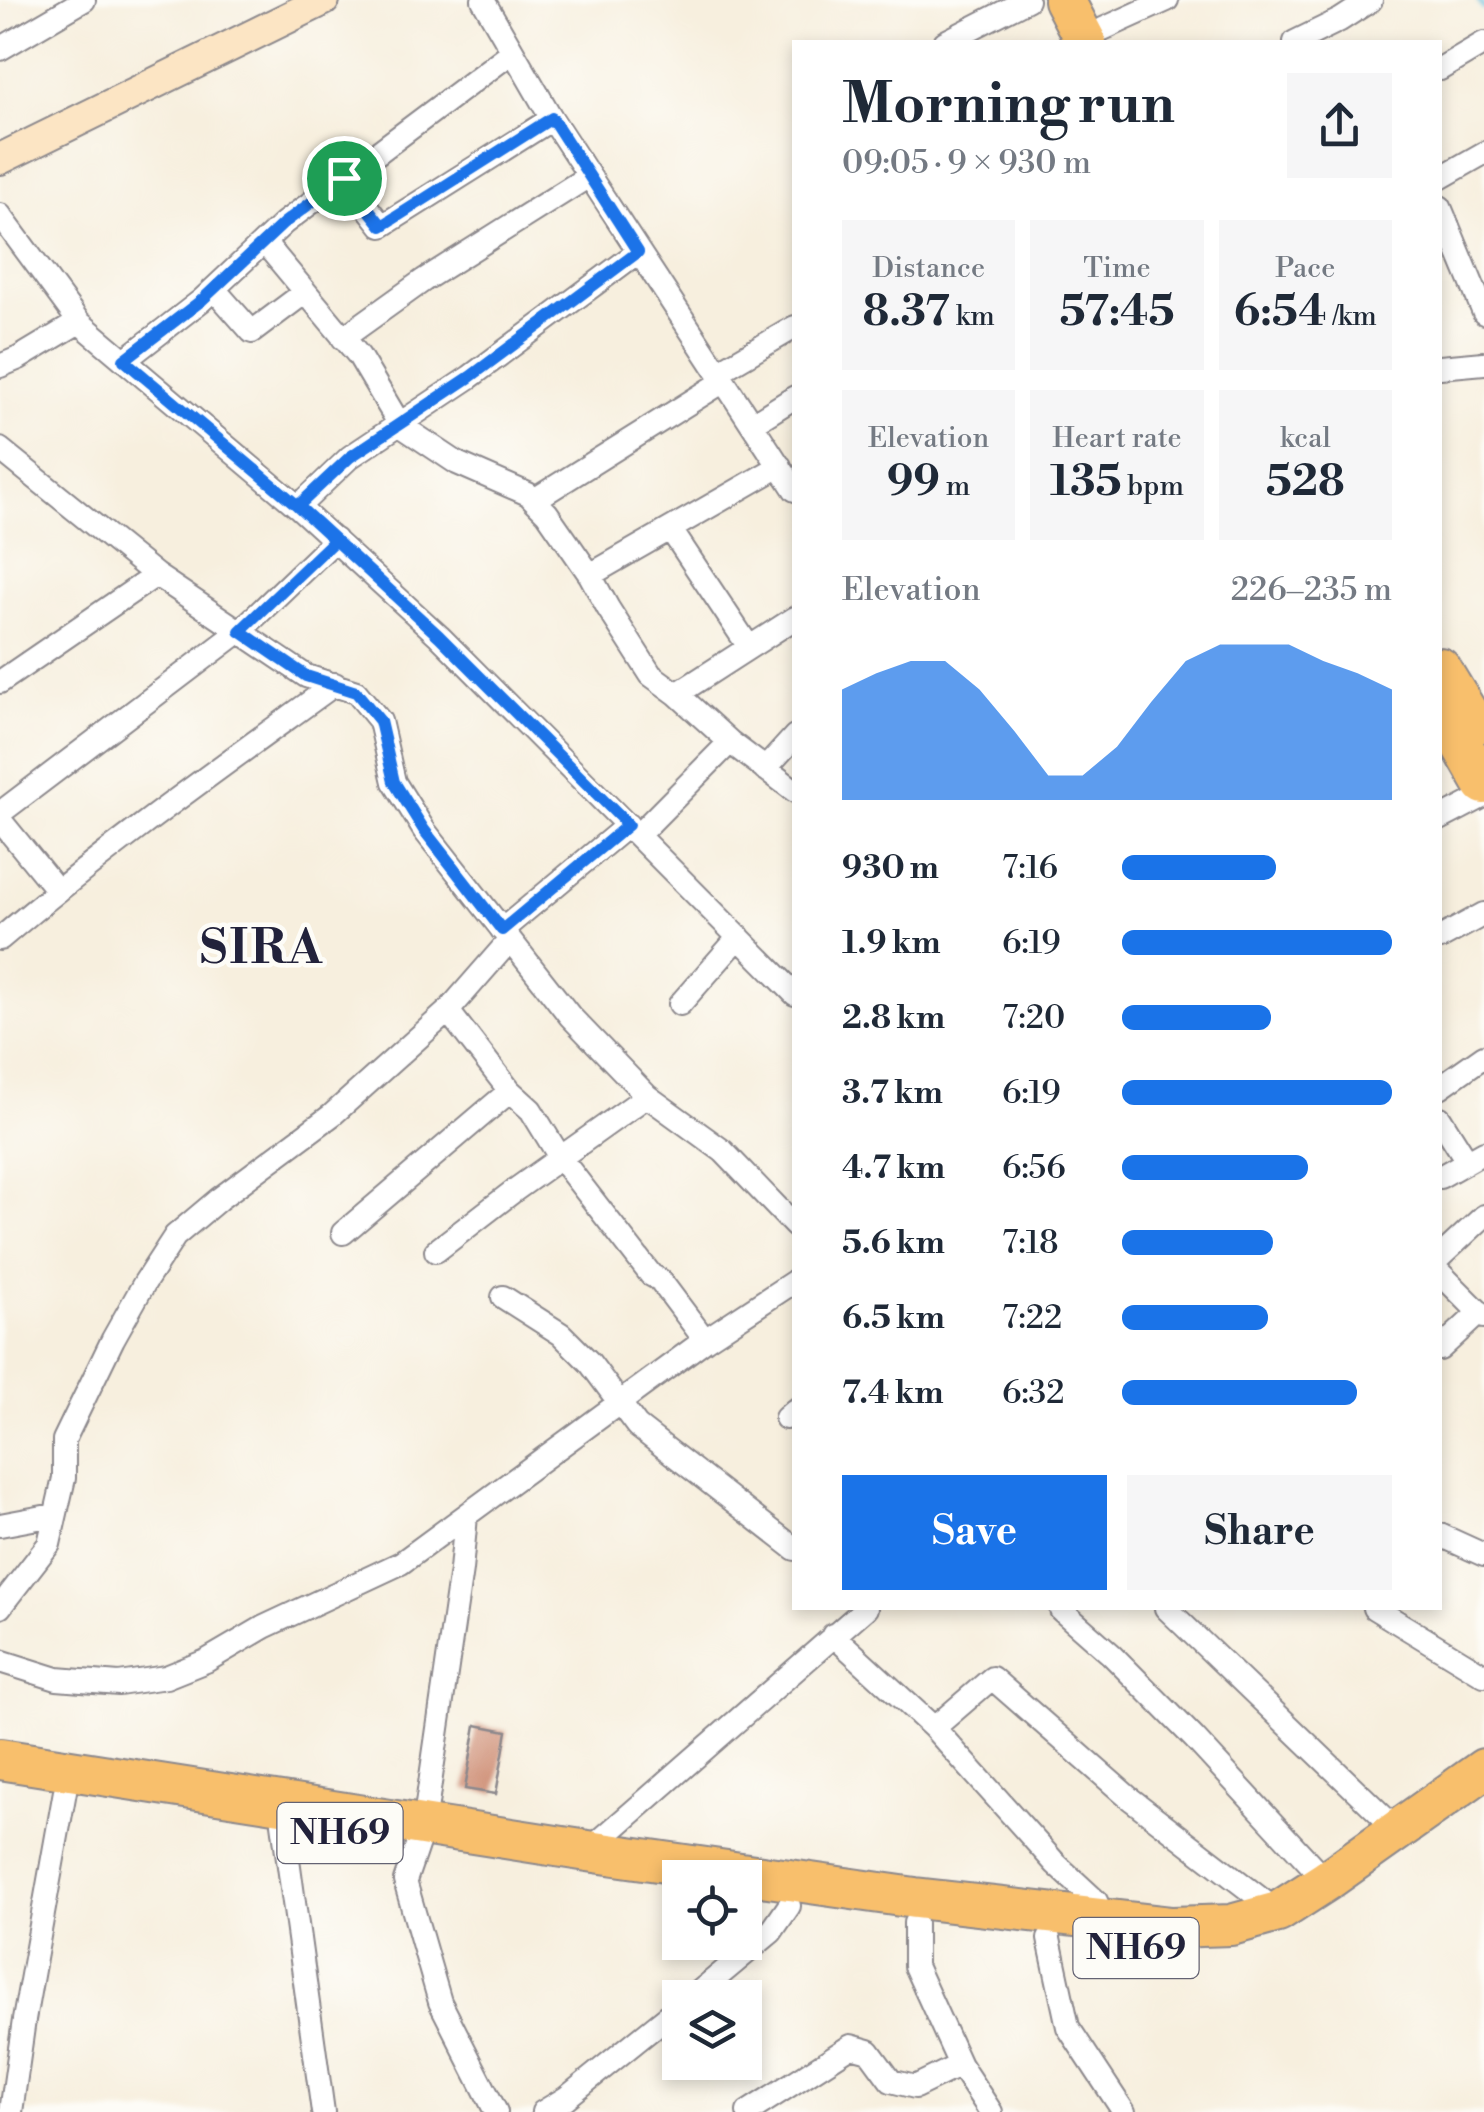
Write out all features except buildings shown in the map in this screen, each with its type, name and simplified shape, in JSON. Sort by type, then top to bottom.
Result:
[{"type":"highway","points":[[1064,0],[1096,29]]},
{"type":"highway","points":[[1442,673],[1484,784]]},
{"type":"highway","name":"NH69","points":[[0,1759],[662,1884]]},
{"type":"highway","name":"NH69","points":[[0,1779],[283,1823],[588,1852],[915,1898],[1172,1927],[1232,1925],[1278,1912],[1484,1770]]},
{"type":"highway","name":"NH69","points":[[762,1901],[915,1924],[1172,1952],[1245,1948],[1295,1932],[1484,1798]]},
{"type":"main road","points":[[0,158],[324,0]]},
{"type":"street","points":[[0,49],[84,0]]},
{"type":"street","points":[[483,0],[552,118],[792,485]]},
{"type":"street","points":[[949,40],[1026,0]]},
{"type":"street","points":[[1096,29],[1167,0]]},
{"type":"street","points":[[1299,40],[1372,0]]},
{"type":"street","points":[[1442,68],[1484,43]]},
{"type":"street","points":[[124,360],[214,288],[284,223],[512,52]]},
{"type":"street","points":[[344,178],[382,226],[552,118]]},
{"type":"street","points":[[1442,177],[1484,153]]},
{"type":"street","points":[[342,338],[424,280],[589,176]]},
{"type":"street","points":[[1442,211],[1476,265],[1484,312]]},
{"type":"street","points":[[0,215],[79,322],[298,506],[439,636],[792,991]]},
{"type":"street","points":[[264,242],[359,356],[400,425],[457,462],[528,494],[548,513],[651,675],[792,790]]},
{"type":"street","points":[[298,506],[350,457],[470,377],[638,252]]},
{"type":"street","points":[[214,288],[252,332],[304,293]]},
{"type":"street","points":[[0,366],[79,322]]},
{"type":"street","points":[[534,500],[792,329]]},
{"type":"street","points":[[1442,366],[1484,363]]},
{"type":"street","points":[[752,424],[792,400]]},
{"type":"street","points":[[0,449],[156,576],[306,676],[356,692],[380,721],[394,782],[424,830],[570,1016],[647,1096],[723,1151],[792,1223]]},
{"type":"street","points":[[590,575],[780,466]]},
{"type":"street","points":[[672,530],[749,647]]},
{"type":"street","points":[[0,813],[240,631],[335,540]]},
{"type":"street","points":[[0,682],[156,576]]},
{"type":"street","points":[[678,694],[792,620]]},
{"type":"street","points":[[0,939],[57,890],[334,684]]},
{"type":"street","points":[[765,769],[792,739]]},
{"type":"street","points":[[0,1608],[49,1544],[64,1478],[64,1440],[137,1296],[175,1236],[332,1115],[448,1011],[506,935],[633,830],[730,742]]},
{"type":"street","points":[[1442,818],[1484,796]]},
{"type":"street","points":[[0,820],[57,890]]},
{"type":"street","points":[[1442,937],[1484,914]]},
{"type":"street","points":[[680,1004],[740,937]]},
{"type":"street","points":[[448,1011],[510,1091],[532,1110],[561,1159],[706,1340]]},
{"type":"street","points":[[1442,1086],[1484,1056]]},
{"type":"street","points":[[343,1233],[510,1091]]},
{"type":"street","points":[[436,1250],[647,1096]]},
{"type":"street","points":[[1442,1120],[1476,1157],[1442,1176]]},
{"type":"street","points":[[1442,1255],[1484,1216]]},
{"type":"street","points":[[1442,1275],[1482,1314],[1442,1347]]},
{"type":"street","points":[[0,1661],[57,1680],[119,1684],[166,1677],[206,1662],[264,1627],[401,1564],[706,1340],[792,1283]]},
{"type":"street","points":[[503,1298],[560,1334],[590,1362],[637,1426],[792,1547]]},
{"type":"street","points":[[0,1525],[54,1515]]},
{"type":"street","points":[[466,1516],[420,1836],[406,1881],[440,2002],[496,2112]]},
{"type":"street","points":[[1442,1536],[1484,1555]]},
{"type":"street","points":[[588,1852],[862,1610]]},
{"type":"street","points":[[1061,1610],[1194,1738],[1326,1880]]},
{"type":"street","points":[[1168,1610],[1397,1830]]},
{"type":"street","points":[[1385,1610],[1484,1675]]},
{"type":"street","points":[[833,1635],[934,1728],[1056,1864],[1096,1901],[1103,1918]]},
{"type":"street","points":[[934,1728],[992,1678],[1128,1798],[1278,1912]]},
{"type":"street","points":[[11,2112],[65,1791]]},
{"type":"street","points":[[283,1823],[323,2112]]},
{"type":"street","points":[[714,1980],[771,1932],[789,1906]]},
{"type":"street","points":[[915,1924],[916,1966],[960,2065],[991,2112]]},
{"type":"street","points":[[1049,1939],[1068,2027],[1124,2112]]},
{"type":"street","points":[[542,2112],[566,2098],[662,2021]]},
{"type":"street","points":[[748,2112],[850,2046],[869,2052],[890,2081],[915,2086],[960,2065]]},
{"type":"waterway","points":[[1479,0],[1484,8]]},
{"type":"district","name":"SIRA","points":[[262,949]]},
{"type":"route","points":[[344,178],[284,223],[202,300],[124,360],[335,540],[240,631],[306,676],[356,692],[380,721],[394,782],[424,830],[502,930],[628,825],[439,636],[335,540],[298,506],[350,457],[470,377],[638,252],[552,118],[382,226],[344,178]]}]
